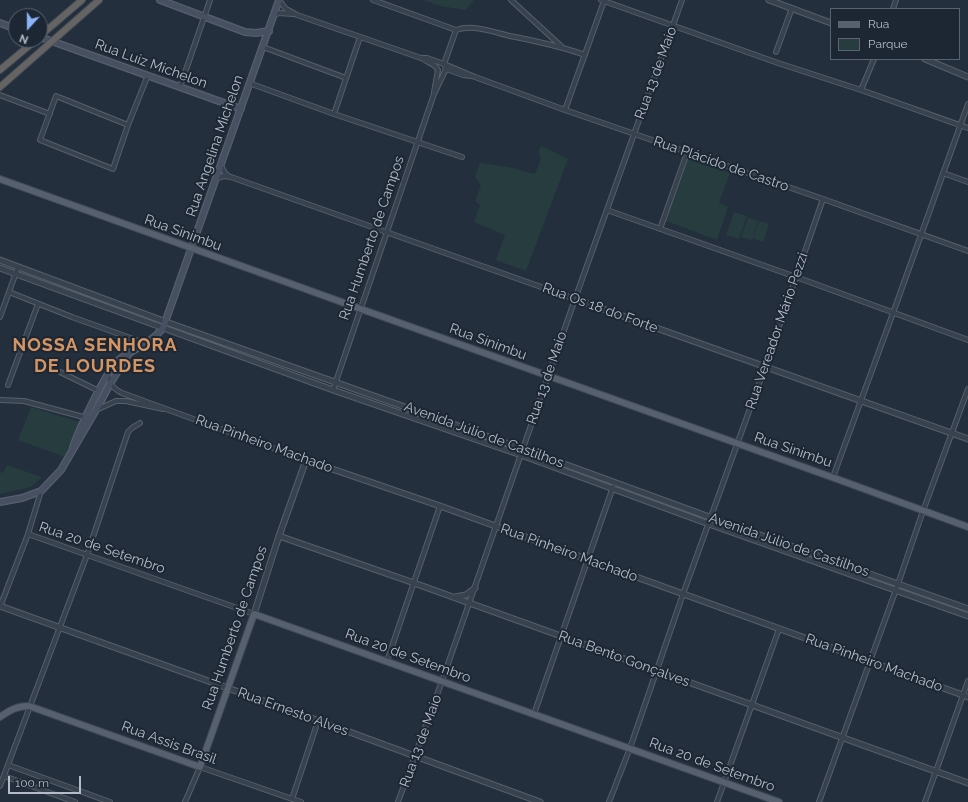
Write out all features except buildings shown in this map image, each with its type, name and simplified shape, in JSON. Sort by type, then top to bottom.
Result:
[{"type":"highway","points":[[48,30],[82,0]]},
{"type":"highway","points":[[0,87],[99,0]]},
{"type":"highway","points":[[0,70],[26,48]]},
{"type":"main road","points":[[160,0],[245,32],[256,33],[268,31]]},
{"type":"main road","name":"Rua Angelina Michelon","points":[[88,418],[99,391],[108,374],[119,359],[147,344],[163,328],[166,322],[279,0]]},
{"type":"main road","name":"Rua Luiz Michelon","points":[[48,40],[241,109]]},
{"type":"main road","name":"Rua Sinimbu","points":[[0,179],[191,249],[833,477],[968,528]]},
{"type":"main road","points":[[0,502],[22,498],[41,491],[61,470],[74,447],[78,432],[96,410],[129,353]]},
{"type":"main road","name":"Rua 20 de Setembro","points":[[254,614],[387,661],[443,678],[451,684],[779,802]]},
{"type":"main road","name":"Rua Humberto de Campos","points":[[200,766],[254,614]]},
{"type":"main road","points":[[0,717],[11,709],[21,706],[29,706]]},
{"type":"main road","name":"Rua Assis Brasil","points":[[29,706],[200,766]]},
{"type":"street","points":[[180,87],[210,0]]},
{"type":"street","name":"Rua Plácido de Castro","points":[[279,0],[286,9],[360,37],[422,58],[427,58],[634,135],[824,199],[968,251]]},
{"type":"street","points":[[374,0],[456,30],[462,28],[477,29],[562,47],[585,55]]},
{"type":"street","points":[[511,0],[562,47]]},
{"type":"street","points":[[565,110],[603,0],[778,63],[861,90],[968,128]]},
{"type":"street","name":"Rua 13 de Maio","points":[[398,802],[416,756],[575,298],[682,0]]},
{"type":"street","points":[[769,0],[830,23]]},
{"type":"street","points":[[776,52],[792,8]]},
{"type":"street","name":"Rua Plácido de Castro","points":[[274,15],[279,13],[297,14]]},
{"type":"street","points":[[446,69],[444,64],[456,30]]},
{"type":"street","points":[[334,114],[360,37]]},
{"type":"street","points":[[263,47],[346,78]]},
{"type":"street","name":"Rua Humberto de Campos","points":[[422,58],[426,62],[434,65],[438,70],[434,94]]},
{"type":"street","points":[[861,90],[874,60]]},
{"type":"street","points":[[927,60],[968,77]]},
{"type":"street","name":"Rua Plácido de Castro","points":[[446,69],[463,75],[475,77]]},
{"type":"street","name":"Rua Humberto de Campos","points":[[334,390],[434,94],[446,69]]},
{"type":"street","points":[[128,126],[56,96],[40,140],[113,169],[148,75]]},
{"type":"street","points":[[249,83],[334,114],[462,157]]},
{"type":"street","points":[[0,95],[50,114]]},
{"type":"street","points":[[833,477],[968,104]]},
{"type":"street","points":[[660,229],[687,153]]},
{"type":"street","name":"Rua Os 18 do Forte","points":[[221,166],[225,173],[231,177]]},
{"type":"street","points":[[943,173],[968,182]]},
{"type":"street","name":"Rua Os 18 do Forte","points":[[217,178],[224,176],[231,177],[575,298],[968,439]]},
{"type":"street","name":"Rua Vereador Mário Pezzi","points":[[608,802],[630,748],[683,594],[712,518],[824,199]]},
{"type":"street","points":[[607,210],[968,340]]},
{"type":"street","name":"Avenida Júlio de Castilhos","points":[[0,260],[166,322],[967,609]]},
{"type":"street","points":[[0,317],[18,267]]},
{"type":"street","name":"Avenida Júlio de Castilhos","points":[[0,268],[334,390],[521,455],[660,507],[966,615]]},
{"type":"street","points":[[9,292],[147,344]]},
{"type":"street","points":[[8,386],[38,304]]},
{"type":"street","points":[[60,372],[99,391]]},
{"type":"street","points":[[108,374],[110,384]]},
{"type":"street","name":"Rua Pinheiro Machado","points":[[110,384],[115,390],[122,393],[306,460],[496,526],[965,696]]},
{"type":"street","points":[[819,802],[968,389]]},
{"type":"street","points":[[0,400],[24,401],[88,418]]},
{"type":"street","name":"Rua Pinheiro Machado","points":[[96,410],[116,401],[126,401],[170,410]]},
{"type":"street","points":[[0,786],[87,555],[128,432],[140,423]]},
{"type":"street","points":[[546,464],[548,458]]},
{"type":"street","name":"Rua Humberto de Campos","points":[[254,614],[279,536],[306,460]]},
{"type":"street","points":[[568,473],[570,466]]},
{"type":"street","points":[[587,480],[589,473]]},
{"type":"street","points":[[534,714],[560,636],[615,483]]},
{"type":"street","points":[[0,607],[28,534],[41,491]]},
{"type":"street","points":[[640,499],[642,492]]},
{"type":"street","points":[[660,507],[662,500]]},
{"type":"street","points":[[387,661],[440,506]]},
{"type":"street","points":[[682,514],[684,508]]},
{"type":"street","points":[[737,534],[739,528]]},
{"type":"street","name":"Rua 20 de Setembro","points":[[28,534],[254,614]]},
{"type":"street","name":"Rua Bento Gonçalves","points":[[279,536],[414,583],[968,783]]},
{"type":"street","points":[[760,542],[762,536]]},
{"type":"street","points":[[782,550],[784,543]]},
{"type":"street","points":[[804,558],[806,551]]},
{"type":"street","points":[[824,565],[826,558]]},
{"type":"street","points":[[846,572],[848,566]]},
{"type":"street","points":[[869,580],[871,574]]},
{"type":"street","points":[[452,597],[466,595],[475,588]]},
{"type":"street","points":[[923,600],[925,593]]},
{"type":"street","points":[[943,607],[945,601]]},
{"type":"street","name":"Rua Ernesto Alves","points":[[0,607],[540,802]]},
{"type":"street","points":[[966,615],[967,609]]},
{"type":"street","points":[[717,802],[780,629]]},
{"type":"street","points":[[925,802],[965,696],[968,681]]},
{"type":"street","points":[[292,799],[318,721]]},
{"type":"street","points":[[8,765],[99,800],[110,802]]},
{"type":"street","name":"Rua Humberto de Campos","points":[[185,802],[200,766]]},
{"type":"street","name":"Rua Assis Brasil","points":[[200,766],[301,802]]},
{"type":"street","points":[[4,776],[76,802]]},
{"type":"green space","points":[[424,0],[474,0],[466,10],[440,6]]},
{"type":"green space","points":[[541,146],[568,159],[526,271],[496,260],[505,235],[474,222],[480,205],[475,201],[481,186],[475,176],[480,163],[509,167],[535,174],[541,159],[538,152]]},
{"type":"green space","points":[[688,158],[730,173],[719,203],[728,207],[717,240],[666,221]]},
{"type":"green space","points":[[734,212],[747,216],[739,239],[726,235]]},
{"type":"green space","points":[[748,217],[758,221],[752,240],[741,237]]},
{"type":"green space","points":[[759,221],[769,224],[763,242],[753,238]]},
{"type":"green space","points":[[31,407],[82,423],[65,457],[18,440]]},
{"type":"green space","points":[[7,465],[42,477],[31,487],[0,494],[0,472],[3,473]]},
{"type":"district","name":"NOSSA SENHORA DE LOURDES","points":[[95,356]]}]
